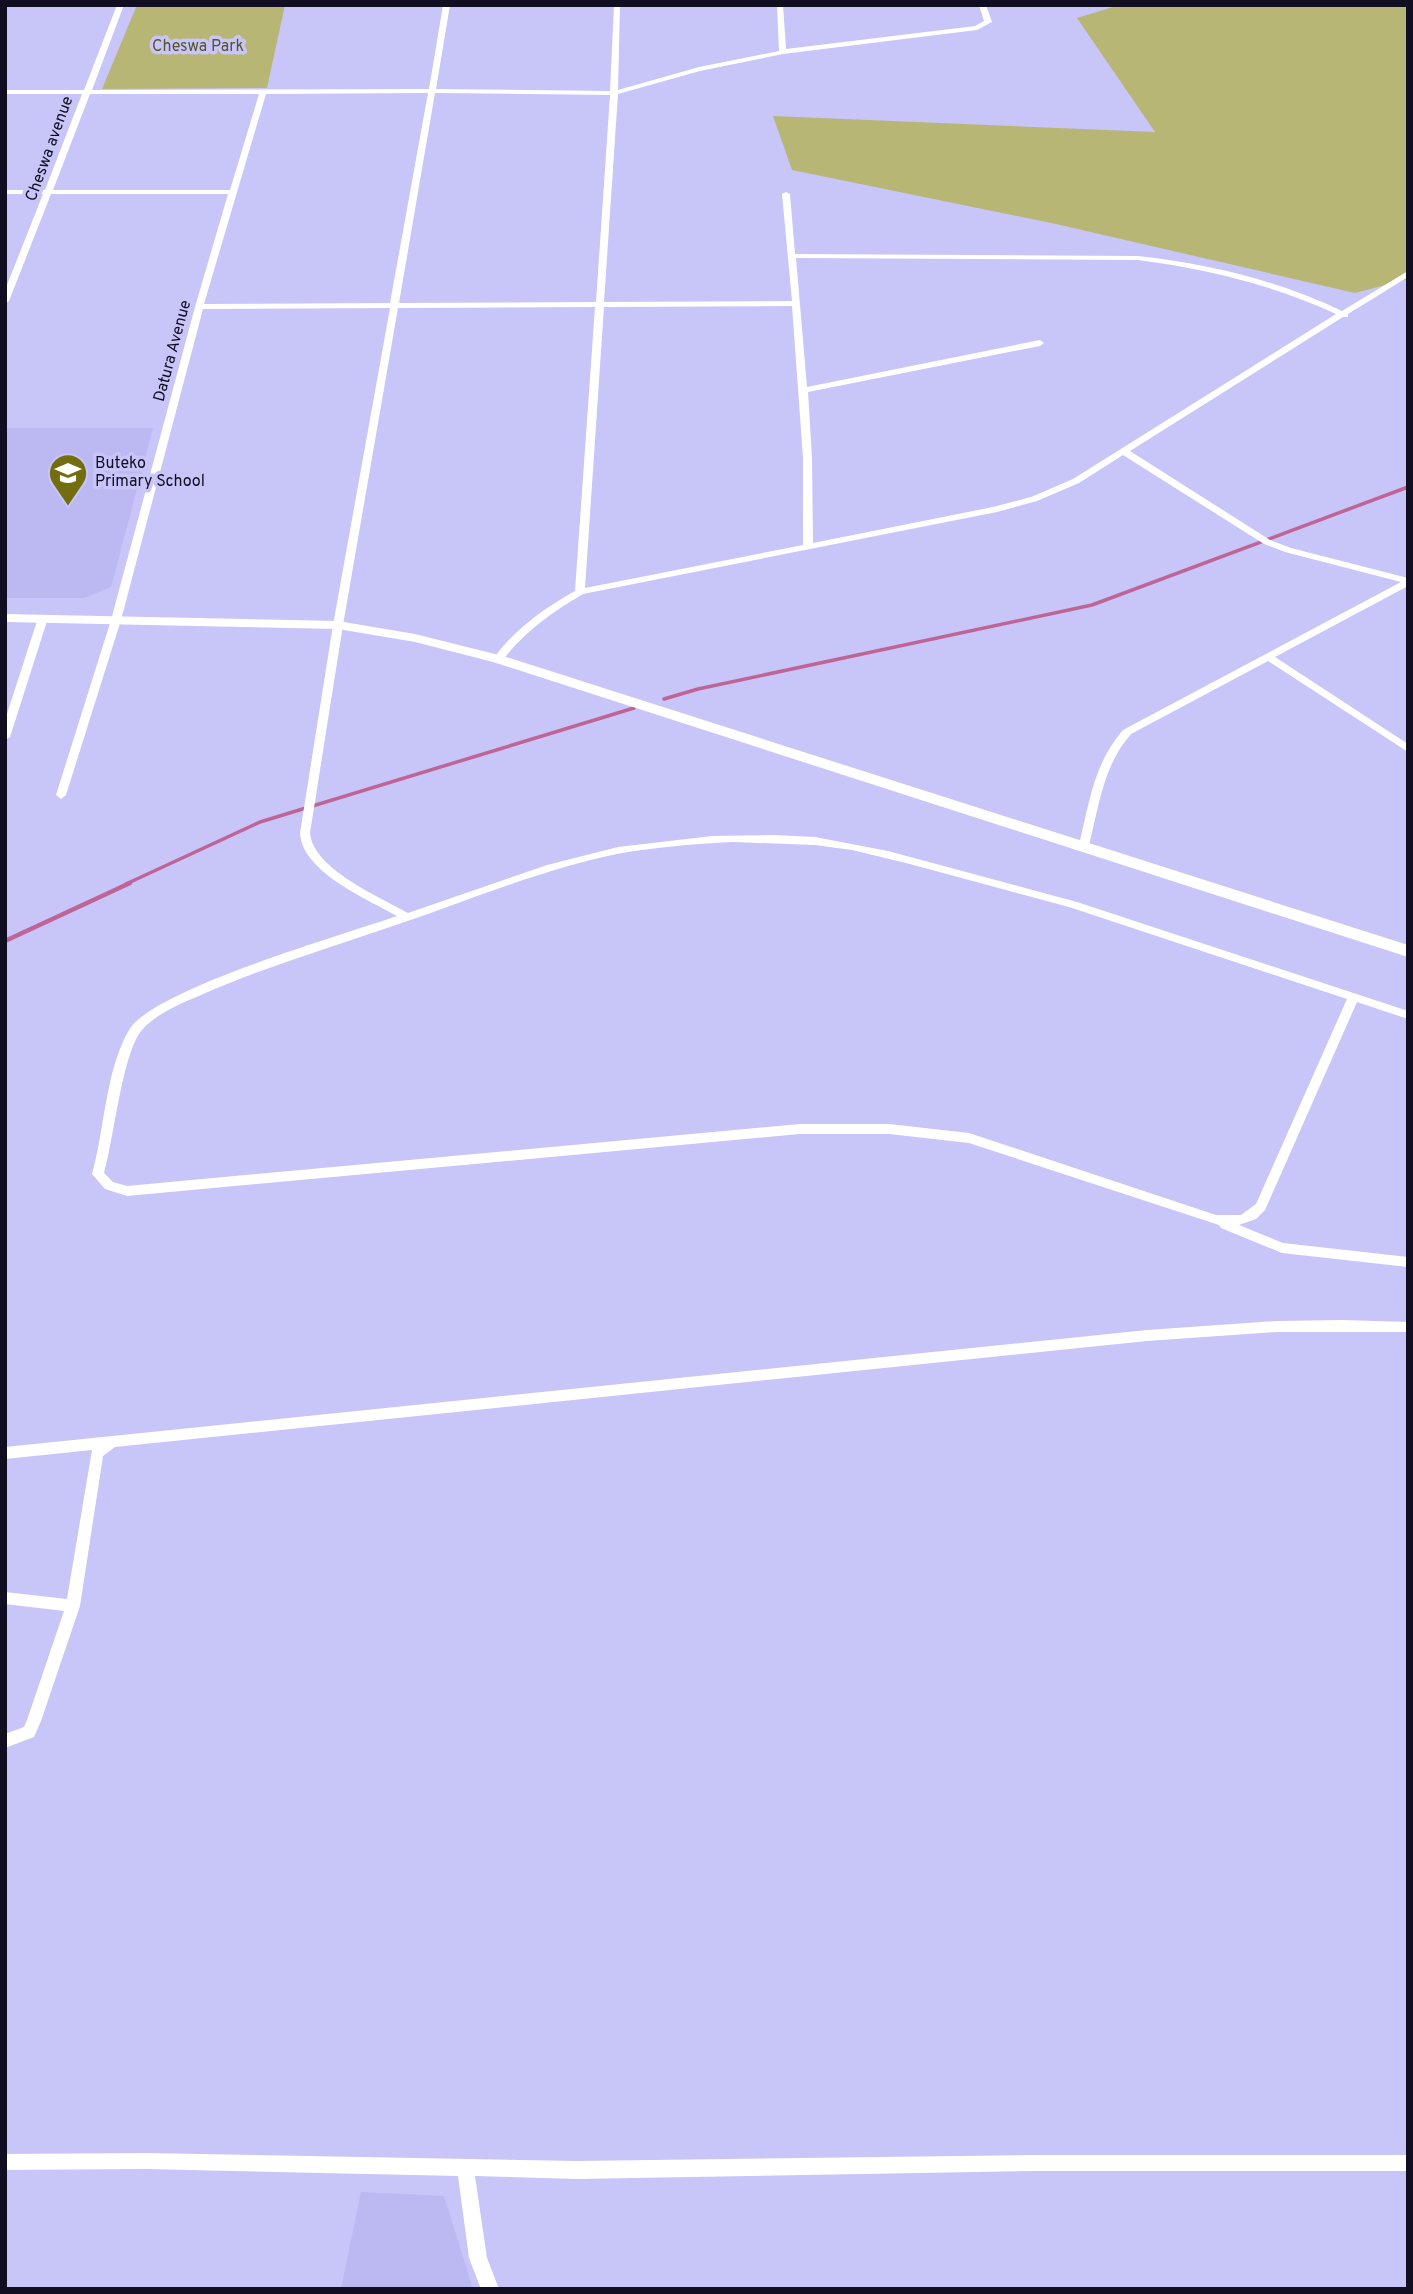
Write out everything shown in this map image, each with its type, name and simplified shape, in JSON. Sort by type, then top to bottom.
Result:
[{"type":"main road","points":[[5,618],[338,625],[415,638],[498,659],[1408,951]]},
{"type":"street","name":"Cheswa avenue","points":[[5,301],[50,192],[121,5]]},
{"type":"street","points":[[407,918],[332,872],[312,854],[305,841],[308,807],[338,625],[447,5]]},
{"type":"street","points":[[580,592],[614,93],[617,5]]},
{"type":"street","points":[[780,5],[783,52]]},
{"type":"street","points":[[5,92],[614,93],[699,69],[783,52],[977,28],[988,22],[982,5]]},
{"type":"street","name":"Datura Avenue","points":[[116,620],[199,307],[263,91]]},
{"type":"street","points":[[5,192],[232,192]]},
{"type":"street","points":[[786,194],[810,493],[808,546]]},
{"type":"street","points":[[792,256],[1138,257],[1176,262],[1272,286],[1345,315]]},
{"type":"street","points":[[498,659],[511,641],[538,615],[580,592],[994,510],[1034,499],[1076,481],[1345,315],[1408,273]]},
{"type":"street","points":[[199,307],[796,303]]},
{"type":"street","points":[[803,390],[1040,343]]},
{"type":"street","points":[[1123,451],[1252,532],[1288,550],[1408,581]]},
{"type":"street","points":[[1084,845],[1106,760],[1115,743],[1127,732],[1270,658],[1408,581]]},
{"type":"street","points":[[5,737],[43,618]]},
{"type":"street","points":[[61,795],[116,620]]},
{"type":"street","points":[[1270,658],[1408,749]]},
{"type":"street","points":[[1408,1015],[1045,894],[878,852],[815,841],[728,838],[630,848],[544,871],[203,989],[142,1020],[124,1058],[98,1174],[109,1186],[127,1191],[787,1130],[889,1129],[969,1138],[1216,1220],[1282,1248],[1408,1262]]},
{"type":"street","points":[[1216,1220],[1245,1220],[1261,1207],[1354,997]]},
{"type":"street","points":[[5,1453],[1147,1336],[1306,1325],[1408,1327]]},
{"type":"street","points":[[5,1741],[29,1732],[73,1606],[97,1453],[112,1441]]},
{"type":"street","points":[[5,1598],[73,1606]]},
{"type":"street","points":[[5,2162],[145,2161],[465,2169],[1029,2163],[1408,2163]]},
{"type":"street","points":[[465,2169],[478,2259],[490,2289]]},
{"type":"shaded area","name":"Buteko Primary School","points":[[5,428],[153,428],[111,587],[84,598],[5,598]]},
{"type":"shaded area","points":[[361,2192],[444,2196],[473,2289],[341,2289]]},
{"type":"green space","name":"Cheswa Park","points":[[137,5],[285,5],[267,88],[102,89]]},
{"type":"green space","points":[[1120,5],[1408,5],[1408,279],[1355,293],[1056,224],[792,170],[773,116],[1155,132],[1077,18]]},
{"type":"waterway","points":[[664,699],[698,689],[1092,605],[1408,487]]},
{"type":"waterway","points":[[126,884],[260,822],[634,708]]},
{"type":"waterway","points":[[5,941],[130,883]]},
{"type":"place","name":"Buteko Primary School","points":[[68,507]]}]
